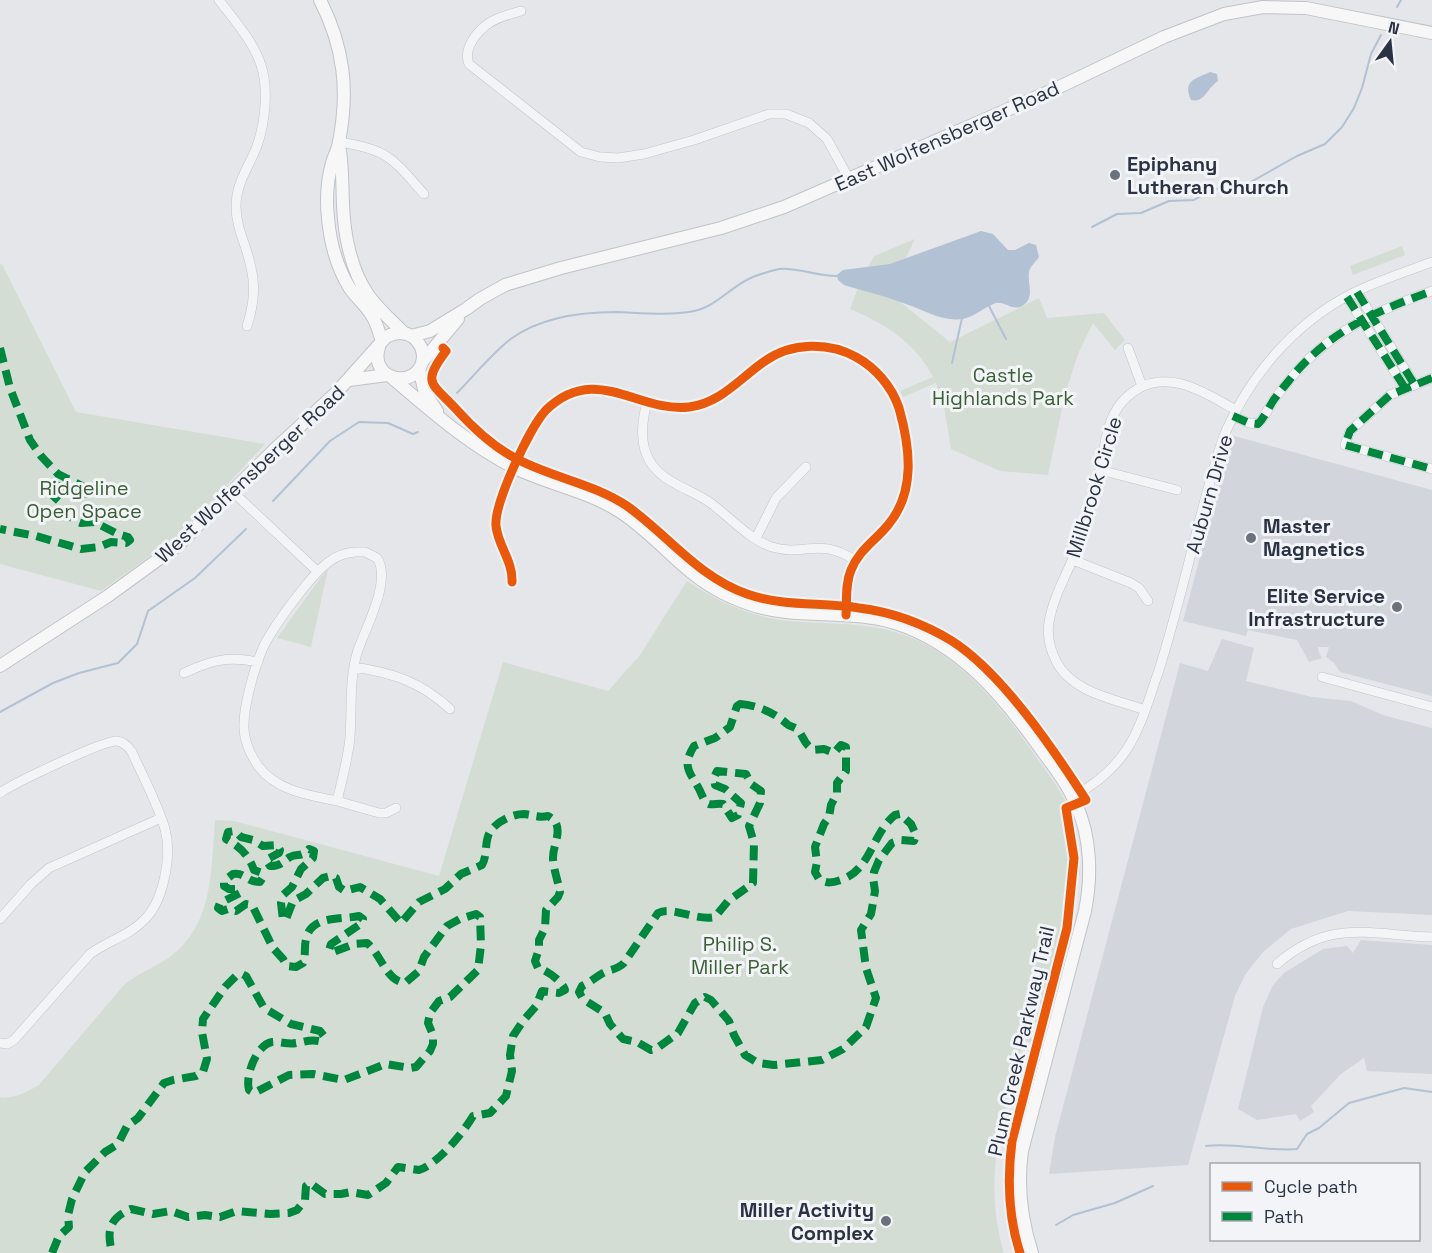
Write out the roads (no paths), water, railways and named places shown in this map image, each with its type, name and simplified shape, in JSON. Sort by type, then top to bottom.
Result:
[{"type":"main road","points":[[320,0],[334,30],[342,63],[345,97],[339,143],[332,161],[327,189],[332,243],[350,289],[373,317],[380,344],[378,362],[389,376],[468,440],[514,468],[593,497],[620,512],[695,576],[736,599],[776,610],[878,619],[907,627],[940,643],[969,664],[1005,702],[1026,728],[1072,797],[1082,821],[1087,847],[1088,895],[1022,1151],[1020,1197],[1023,1222],[1032,1253]]},
{"type":"main road","name":"East Wolfensberger Road","points":[[407,334],[430,331],[505,285],[561,268],[721,228],[781,208],[1055,89],[1164,37],[1224,14],[1263,7],[1306,8],[1432,33]]},
{"type":"main road","points":[[339,143],[343,164],[344,218],[357,273],[372,301],[421,347],[425,393],[444,422]]},
{"type":"main road","name":"East Wolfensberger Road","points":[[421,365],[466,309]]},
{"type":"main road","points":[[380,344],[392,334],[407,334]]},
{"type":"main road","name":"West Wolfensberger Road","points":[[0,666],[108,596],[178,545],[349,380],[380,344]]},
{"type":"main road","points":[[389,376],[406,378],[421,365]]},
{"type":"main road","name":"West Wolfensberger Road","points":[[349,380],[389,376]]},
{"type":"street","points":[[219,0],[253,48],[261,65],[264,81],[265,99],[258,143],[244,170],[236,193],[237,223],[255,288],[247,326]]},
{"type":"street","points":[[521,11],[488,23],[474,38],[466,57],[469,64],[581,152],[600,157],[618,158],[644,154],[694,140],[769,114],[786,114],[809,123],[827,139],[849,179]]},
{"type":"street","points":[[339,143],[367,146],[385,154],[399,165],[424,194]]},
{"type":"street","name":"Auburn Drive","points":[[1072,797],[1104,775],[1120,759],[1134,737],[1172,626],[1219,451],[1235,413],[1256,377],[1279,350],[1310,321],[1357,292],[1432,262]]},
{"type":"street","points":[[1128,348],[1142,386],[1160,381],[1186,384],[1249,423],[1258,424],[1280,391],[1305,362],[1333,338],[1371,315],[1432,291]]},
{"type":"street","points":[[1357,292],[1410,386]]},
{"type":"street","points":[[1347,297],[1410,386]]},
{"type":"street","points":[[512,582],[510,564],[498,536],[496,522],[501,498],[535,426],[546,411],[561,399],[579,392],[599,389],[620,392],[647,402],[681,407],[708,401],[734,387],[765,360],[792,349],[812,346],[828,347],[854,356],[869,365],[882,378],[896,400],[907,449],[909,476],[905,497],[894,517],[862,550],[856,561],[848,583],[846,615]]},
{"type":"street","points":[[1432,378],[1390,395],[1350,431],[1345,445],[1432,470]]},
{"type":"street","name":"Millbrook Circle","points":[[1142,386],[1128,396],[1113,415],[1084,531],[1049,618],[1050,645],[1056,662],[1066,676],[1078,685],[1145,710]]},
{"type":"street","points":[[647,402],[643,418],[643,446],[651,464],[669,480],[700,495],[770,546],[786,549],[829,548],[840,551],[856,561]]},
{"type":"street","points":[[756,538],[776,498],[806,467]]},
{"type":"street","points":[[1100,470],[1177,490]]},
{"type":"street","points":[[233,492],[317,571]]},
{"type":"street","points":[[337,801],[349,744],[354,667],[379,594],[382,576],[381,563],[372,555],[356,552],[337,556],[317,571],[269,637],[258,662],[245,714],[246,740],[258,766],[268,777],[284,787],[379,813],[386,813],[396,808]]},
{"type":"street","points":[[1073,560],[1131,583],[1139,588],[1148,602]]},
{"type":"street","points":[[183,673],[214,660],[233,658],[258,662]]},
{"type":"street","points":[[354,667],[380,671],[411,682],[439,699],[450,709]]},
{"type":"street","points":[[1322,677],[1432,706]]},
{"type":"street","points":[[0,793],[90,750],[119,741],[132,752],[161,818],[166,837],[164,877],[160,895],[150,914],[136,928],[102,944],[90,954],[14,1040],[2,1043]]},
{"type":"street","points":[[0,919],[46,870],[161,818]]},
{"type":"street","points":[[1277,964],[1300,946],[1326,935],[1348,932],[1432,937]]},
{"type":"water","points":[[1210,72],[1217,74],[1218,81],[1203,97],[1191,100],[1189,84]]},
{"type":"water","points":[[981,231],[993,234],[1008,250],[1015,250],[1029,243],[1036,245],[1039,257],[1030,270],[1030,296],[1022,306],[1014,307],[996,303],[968,318],[947,319],[890,298],[844,285],[838,280],[837,275],[843,270],[890,264]]},
{"type":"waterway","points":[[1397,7],[1401,0]]},
{"type":"waterway","points":[[1092,227],[1117,214],[1141,213],[1169,201],[1194,200],[1213,189],[1237,187],[1249,183],[1297,156],[1325,144],[1342,127],[1354,108],[1371,54],[1381,35]]},
{"type":"waterway","points":[[457,393],[512,338],[536,325],[562,317],[616,312],[685,313],[702,309],[745,281],[779,269],[838,276]]},
{"type":"waterway","points":[[989,306],[1006,339]]},
{"type":"waterway","points":[[952,363],[962,318]]},
{"type":"waterway","points":[[273,501],[330,441],[359,422],[388,423],[413,434],[418,432]]},
{"type":"waterway","points":[[0,712],[53,683],[79,673],[118,663],[137,644],[148,611],[195,578],[246,529]]},
{"type":"waterway","points":[[1206,1146],[1297,1149],[1307,1134],[1319,1128],[1349,1103],[1404,1088],[1432,1092]]},
{"type":"waterway","points":[[1056,1225],[1073,1215],[1115,1203],[1153,1186]]},
{"type":"place","name":"Epiphany Lutheran Church","points":[[1115,175]]},
{"type":"place","name":"Master Magnetics","points":[[1251,538]]},
{"type":"place","name":"Elite Service Infrastructure","points":[[1397,607]]},
{"type":"place","name":"Miller Activity Complex","points":[[886,1221]]},
{"type":"park label","name":"Castle Highlands Park","points":[[1003,386]]},
{"type":"park label","name":"Ridgeline Open Space","points":[[84,500]]},
{"type":"park label","name":"Philip S. Miller Park","points":[[740,956]]}]
